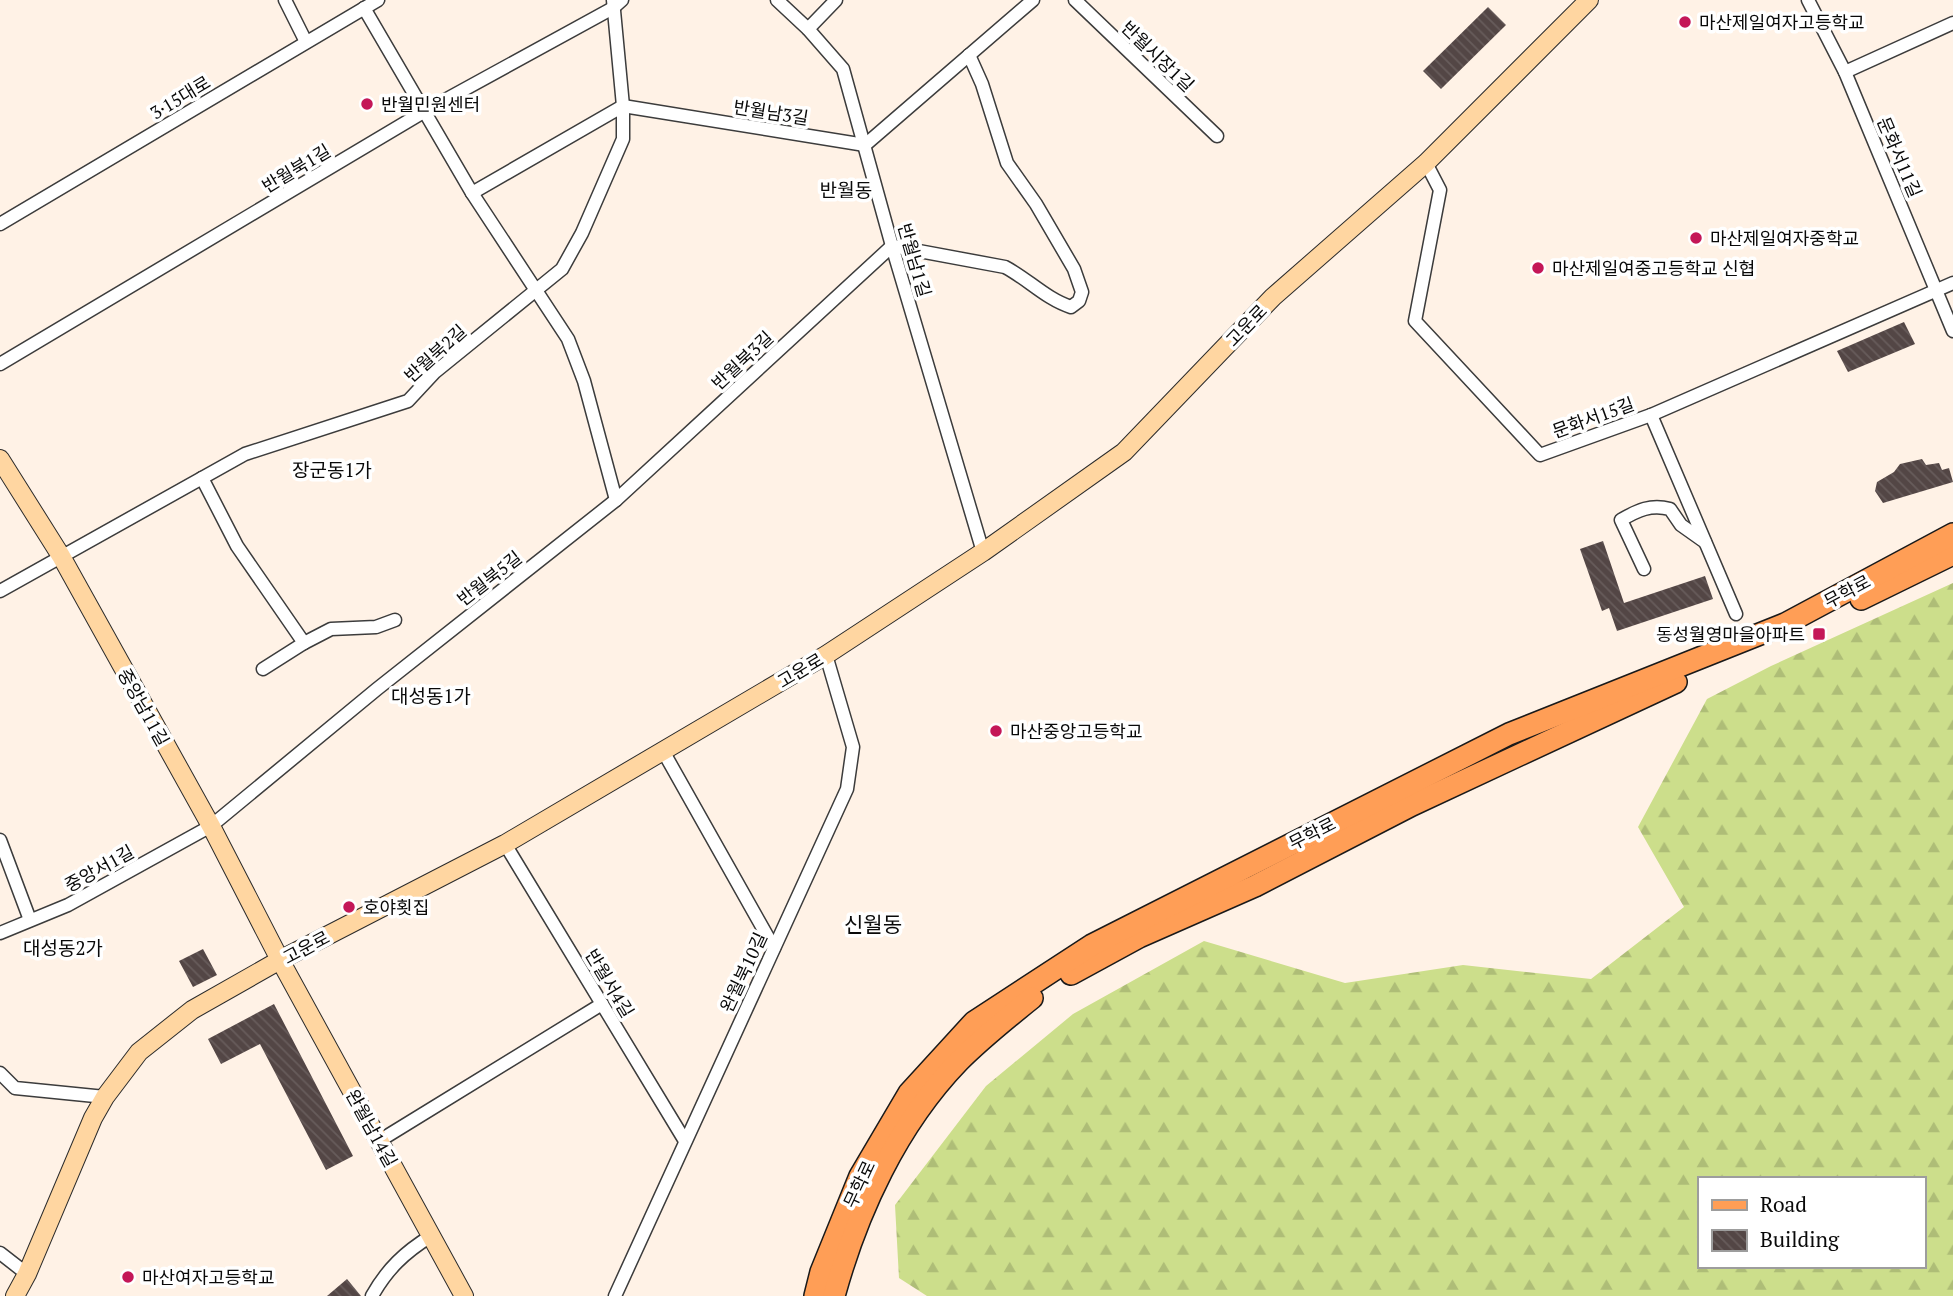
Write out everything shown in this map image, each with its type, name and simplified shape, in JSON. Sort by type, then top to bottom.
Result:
[{"type":"main road","name":"고운로","points":[[15,1296],[27,1274],[93,1118],[105,1097],[139,1052],[192,1010],[280,960],[505,844],[826,655],[983,552],[1124,452],[1273,297],[1426,163],[1589,0]]},
{"type":"main road","name":"중앙남11길","points":[[0,459],[5,481],[61,556],[211,826],[280,960]]},
{"type":"main road","name":"무학로","points":[[815,1296],[821,1272],[860,1176],[909,1093],[974,1022],[1092,944],[1509,734],[1785,624],[1953,534]]},
{"type":"main road","name":"무학로","points":[[834,1296],[849,1246],[872,1193],[915,1116],[958,1063],[991,1031],[1037,995],[1139,937],[1255,886],[1412,805],[1620,707],[1782,637],[1953,554]]},
{"type":"main road","name":"완월남14길","points":[[280,960],[464,1296]]},
{"type":"street","points":[[285,0],[306,42]]},
{"type":"street","name":"3·15대로","points":[[0,223],[378,0]]},
{"type":"street","name":"반월남1길","points":[[777,0],[808,29],[843,69],[892,246],[983,552]]},
{"type":"street","points":[[808,29],[836,0]]},
{"type":"street","points":[[865,145],[1033,0]]},
{"type":"street","name":"반월시장1길","points":[[1075,0],[1217,136]]},
{"type":"street","name":"문화서11길","points":[[1808,0],[1845,72],[1953,331]]},
{"type":"street","name":"반월북2길","points":[[0,591],[245,454],[408,401],[435,372],[562,269],[582,233],[623,139],[616,3]]},
{"type":"street","name":"반월북1길","points":[[0,364],[425,111],[616,3]]},
{"type":"street","points":[[364,8],[472,192],[568,339],[584,381],[616,500]]},
{"type":"street","points":[[1845,72],[1953,23]]},
{"type":"street","points":[[892,246],[1004,267],[1058,303],[1071,307],[1079,301],[1082,292],[1073,269],[1036,204],[1007,163],[982,84],[969,55]]},
{"type":"street","points":[[472,192],[623,106]]},
{"type":"street","name":"반월남3길","points":[[623,106],[865,145]]},
{"type":"street","name":"문화서15길","points":[[1426,163],[1440,190],[1415,321],[1540,455],[1651,415],[1953,283]]},
{"type":"street","name":"반월북3길","points":[[616,500],[892,246]]},
{"type":"street","points":[[1651,415],[1736,614]]},
{"type":"street","points":[[201,478],[237,546],[304,643]]},
{"type":"street","name":"반월북5길","points":[[211,826],[387,681],[616,500]]},
{"type":"street","points":[[1644,569],[1621,520],[1635,512],[1649,506],[1670,509],[1681,525],[1705,542]]},
{"type":"street","points":[[262,669],[331,629],[376,627],[395,620]]},
{"type":"street","name":"완월북10길","points":[[615,1296],[846,789],[853,747],[826,655]]},
{"type":"street","points":[[663,751],[774,948]]},
{"type":"street","name":"중앙서1길","points":[[0,933],[68,905],[211,826]]},
{"type":"street","points":[[0,841],[30,920]]},
{"type":"street","name":"반월서4길","points":[[505,844],[685,1141]]},
{"type":"street","points":[[379,1141],[602,1004]]},
{"type":"street","points":[[0,1073],[15,1088],[105,1097]]},
{"type":"street","points":[[372,1296],[384,1275],[408,1250],[431,1236]]},
{"type":"street","points":[[0,1253],[27,1274]]},
{"type":"green space","points":[[1953,583],[1953,1296],[927,1296],[899,1278],[895,1205],[986,1086],[1073,1014],[1204,941],[1345,983],[1463,965],[1591,979],[1684,907],[1638,827],[1707,699],[1771,666]]},
{"type":"building","points":[[1488,7],[1506,25],[1441,89],[1423,71]]},
{"type":"building","points":[[1904,322],[1915,344],[1848,372],[1837,351]]},
{"type":"building","points":[[1922,459],[1926,465],[1939,463],[1942,470],[1949,468],[1953,482],[1883,503],[1875,491],[1877,482],[1894,472],[1900,464]]},
{"type":"building","points":[[1603,541],[1624,603],[1705,576],[1713,599],[1617,631],[1609,608],[1602,611],[1580,549]]},
{"type":"building","points":[[203,949],[217,975],[193,987],[179,961]]},
{"type":"building","points":[[274,1004],[353,1156],[326,1170],[260,1044],[221,1064],[208,1039]]},
{"type":"building","points":[[347,1279],[361,1296],[327,1296]]},
{"type":"place","name":"마산제일여자고등학교","points":[[1685,22]]},
{"type":"place","name":"반월민원센터","points":[[367,104]]},
{"type":"place","name":"마산제일여자중학교","points":[[1696,238]]},
{"type":"place","name":"마산제일여중고등학교 신협","points":[[1538,268]]},
{"type":"place","name":"동성월영마을아파트","points":[[1819,634]]},
{"type":"place","name":"마산중앙고등학교","points":[[996,731]]},
{"type":"place","name":"호야횟집","points":[[349,907]]},
{"type":"place","name":"마산여자고등학교","points":[[128,1277]]},
{"type":"district","name":"반월동","points":[[846,189]]},
{"type":"district","name":"장군동1가","points":[[332,469]]},
{"type":"district","name":"대성동1가","points":[[431,695]]},
{"type":"district","name":"신월동","points":[[873,924]]},
{"type":"district","name":"대성동2가","points":[[63,947]]}]
